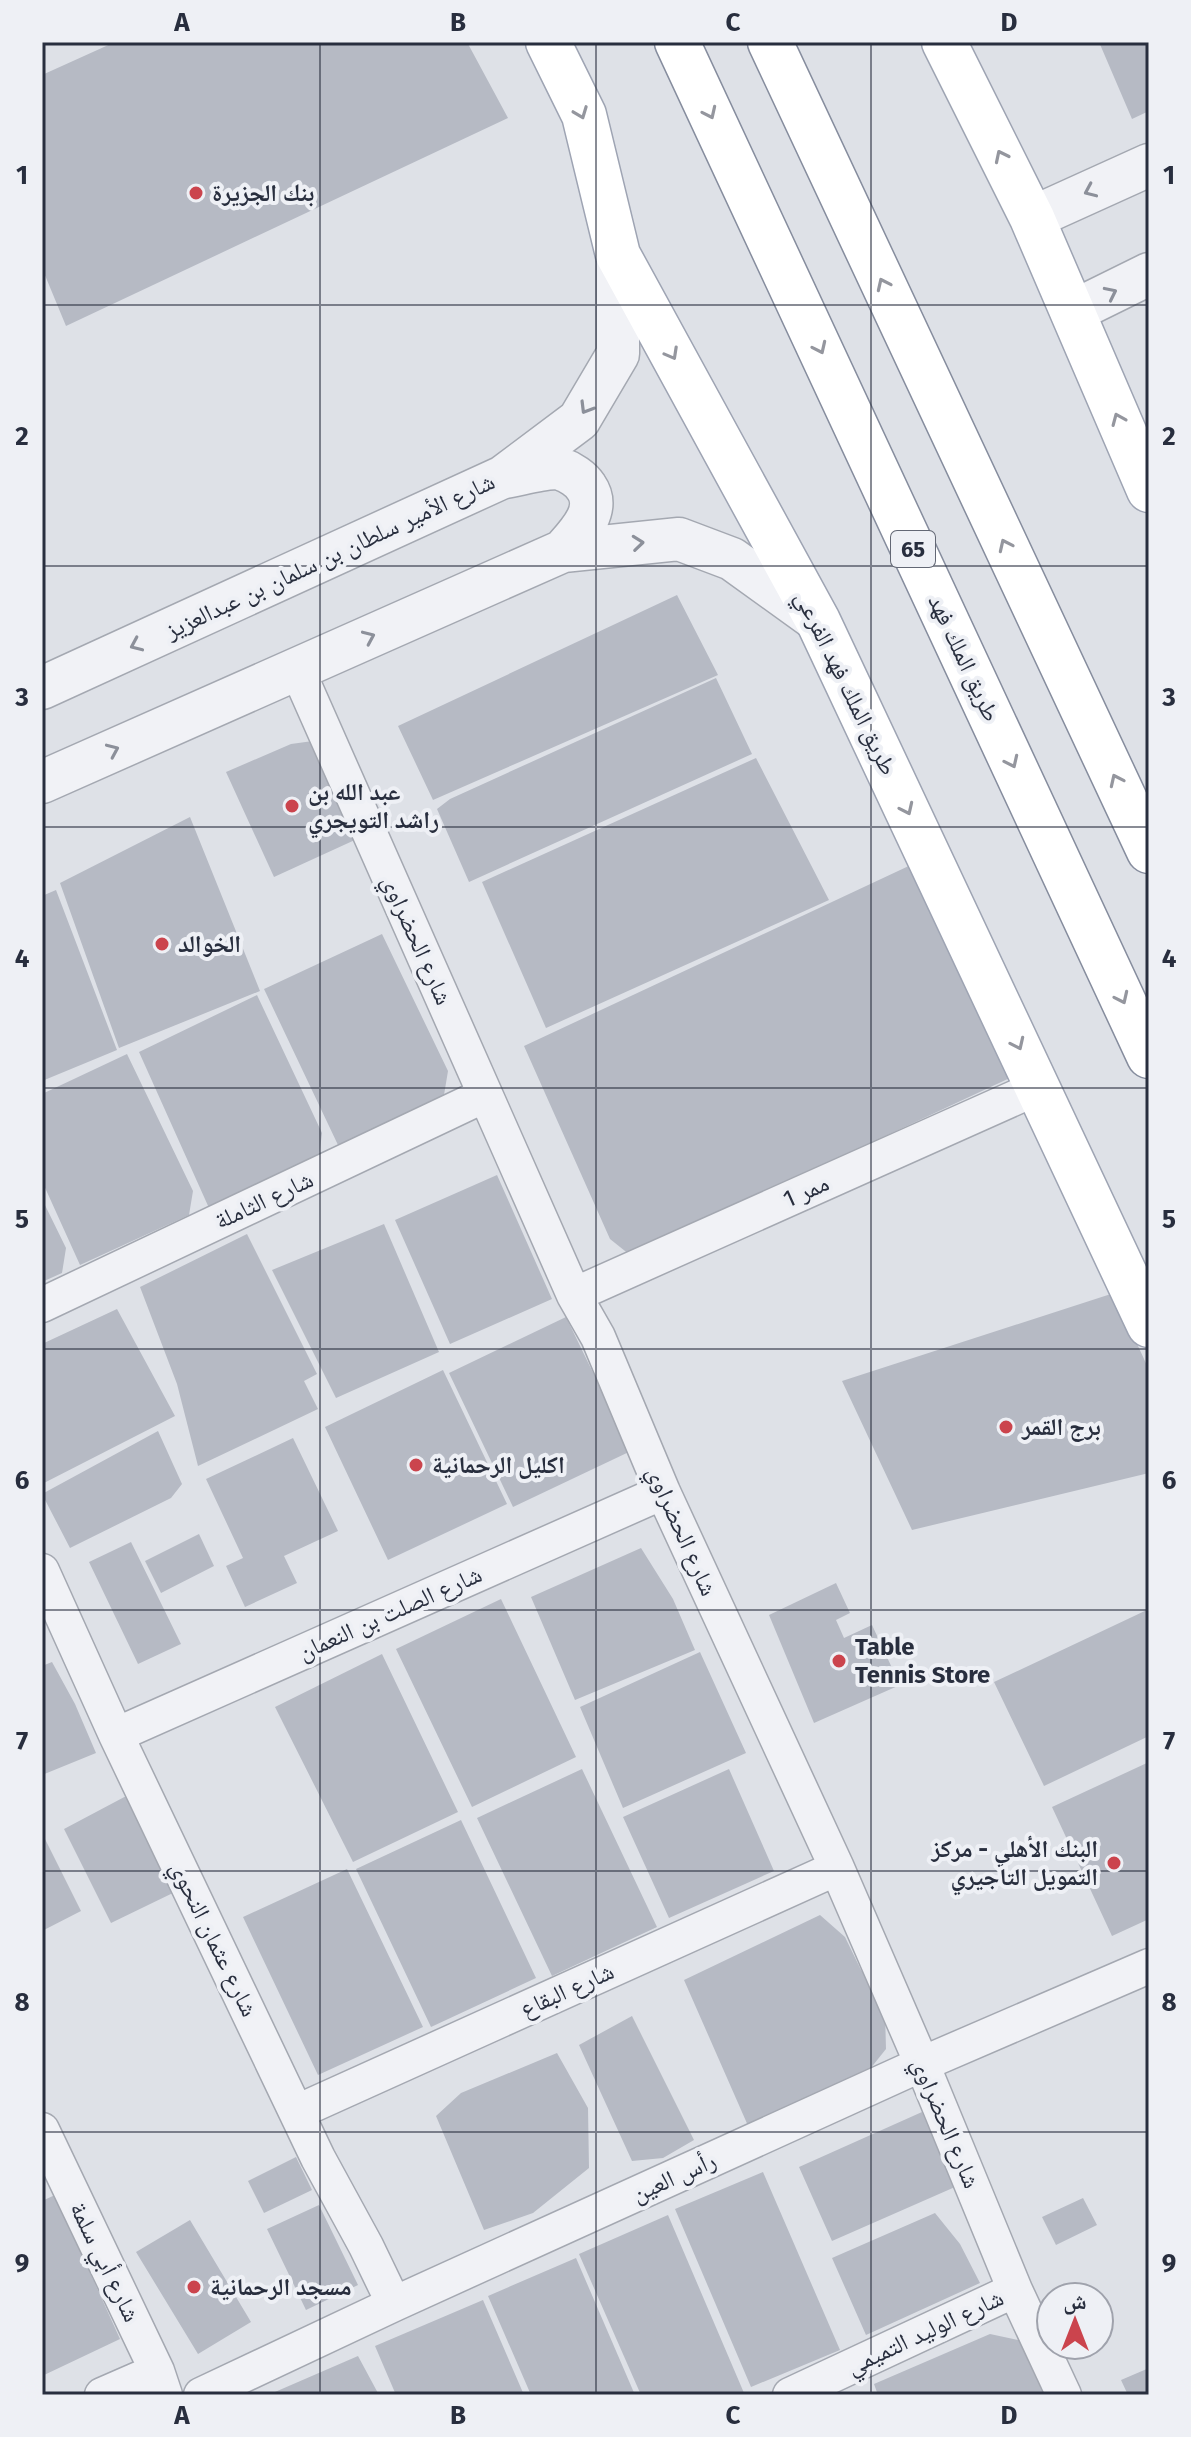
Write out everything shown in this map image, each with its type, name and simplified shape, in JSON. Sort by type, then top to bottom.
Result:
[{"type":"main road","name":"طريق الملك فهد الفرعي","points":[[548,42],[584,115],[618,255],[818,621],[1149,1325]]},
{"type":"main road","name":"طريق الملك فهد","points":[[677,42],[1149,1056]]},
{"type":"main road","points":[[770,42],[1149,851]]},
{"type":"main road","points":[[944,42],[1032,218],[1149,490]]},
{"type":"street","points":[[1032,218],[1149,165]]},
{"type":"street","name":"شارع الأمير سلطان بن سلمان بن عبدالعزيز","points":[[42,688],[503,477],[579,420],[618,354],[618,255]]},
{"type":"street","points":[[1072,312],[1149,274]]},
{"type":"street","points":[[503,477],[558,468],[584,483],[591,495],[592,509],[581,531],[563,551]]},
{"type":"street","points":[[42,782],[563,551],[679,539],[732,559],[818,621]]},
{"type":"street","name":"شارع الحضراوي","points":[[297,669],[574,1295],[598,1337],[663,1492],[837,1868],[1015,2290],[1064,2395]]},
{"type":"street","name":"ممر 1","points":[[574,1295],[1039,1087]]},
{"type":"street","name":"شارع الثاملة","points":[[42,1305],[485,1095]]},
{"type":"street","name":"شارع الصلت بن النعمان","points":[[116,1735],[663,1492]]},
{"type":"street","name":"شارع عثمان النحوي","points":[[42,1571],[116,1735],[297,2112],[394,2304]]},
{"type":"street","name":"شارع البقاع","points":[[297,2112],[837,1868]]},
{"type":"street","name":"رأس العين","points":[[201,2395],[922,2064],[1149,1966]]},
{"type":"street","name":"شارع أبي سلمة","points":[[42,2130],[161,2383]]},
{"type":"street","name":"شارع الوليد التميمي","points":[[790,2395],[1015,2290]]},
{"type":"street","points":[[102,2395],[161,2383]]},
{"type":"building","name":"بنك الجزيرة","points":[[115,42],[467,42],[508,118],[66,326],[42,268],[42,75]]},
{"type":"building","points":[[1099,42],[1149,42],[1149,111],[1132,119]]},
{"type":"building","points":[[677,595],[718,675],[433,800],[398,726]]},
{"type":"building","points":[[716,678],[752,754],[469,882],[437,809],[450,799]]},
{"type":"building","name":"عبد الله بن راشد التويجري","points":[[313,741],[357,839],[274,877],[226,772],[291,744]]},
{"type":"building","points":[[756,758],[829,900],[546,1028],[482,882]]},
{"type":"building","name":"الخوالد","points":[[190,817],[260,991],[119,1048],[60,883]]},
{"type":"building","points":[[913,864],[1012,1077],[630,1255],[610,1239],[524,1046]]},
{"type":"building","points":[[56,890],[117,1050],[42,1081],[42,896]]},
{"type":"building","points":[[382,934],[448,1071],[444,1095],[338,1145],[264,989]]},
{"type":"building","points":[[257,995],[322,1133],[319,1157],[209,1208],[139,1052]]},
{"type":"building","points":[[127,1054],[193,1191],[189,1215],[80,1265],[42,1181],[42,1094]]},
{"type":"building","points":[[497,1175],[552,1299],[450,1344],[395,1220]]},
{"type":"building","points":[[42,1199],[66,1248],[62,1273],[42,1282]]},
{"type":"building","points":[[384,1224],[439,1352],[336,1398],[272,1270]]},
{"type":"building","points":[[247,1234],[317,1374],[304,1381],[318,1409],[198,1466],[177,1384],[140,1287]]},
{"type":"building","name":"برج القمر","points":[[1114,1293],[1149,1370],[1149,1473],[912,1530],[842,1381]]},
{"type":"building","points":[[117,1309],[175,1416],[42,1484],[42,1344]]},
{"type":"building","points":[[566,1317],[631,1451],[513,1507],[449,1373]]},
{"type":"building","name":"اكليل الرحمانية","points":[[443,1370],[507,1504],[388,1560],[325,1427]]},
{"type":"building","points":[[158,1431],[182,1484],[171,1498],[70,1548],[42,1494]]},
{"type":"building","points":[[293,1438],[338,1531],[284,1556],[297,1583],[245,1607],[226,1566],[243,1558],[206,1479]]},
{"type":"building","points":[[199,1534],[214,1566],[161,1593],[145,1561]]},
{"type":"building","points":[[131,1542],[181,1644],[138,1664],[89,1562]]},
{"type":"building","points":[[641,1548],[673,1599],[695,1650],[575,1700],[531,1597]]},
{"type":"building","name":"Table Tennis Store","points":[[836,1583],[850,1613],[836,1620],[844,1638],[872,1625],[900,1685],[814,1723],[769,1615]]},
{"type":"building","points":[[501,1599],[576,1757],[472,1807],[396,1649]]},
{"type":"building","points":[[1149,1609],[1149,1736],[1044,1786],[994,1682]]},
{"type":"building","points":[[700,1652],[746,1753],[623,1808],[580,1707]]},
{"type":"building","points":[[382,1654],[458,1812],[353,1862],[275,1707]]},
{"type":"building","points":[[52,1662],[75,1704],[96,1753],[42,1775],[42,1666]]},
{"type":"building","name":"البنك الأهلي - مركز التمويل التاجيري","points":[[1149,1762],[1149,1919],[1112,1936],[1052,1807]]},
{"type":"building","points":[[582,1769],[657,1927],[552,1976],[477,1818]]},
{"type":"building","points":[[729,1769],[774,1871],[669,1918],[623,1817]]},
{"type":"building","points":[[130,1794],[177,1891],[111,1923],[64,1829]]},
{"type":"building","points":[[461,1820],[536,1978],[431,2027],[356,1869]]},
{"type":"building","points":[[42,1833],[81,1911],[42,1931]]},
{"type":"building","points":[[347,1869],[423,2027],[318,2075],[243,1917]]},
{"type":"building","points":[[820,1915],[845,1937],[861,1970],[874,1987],[885,2012],[886,2049],[870,2069],[749,2128],[684,1980]]},
{"type":"building","points":[[632,2016],[694,2140],[663,2158],[632,2161],[579,2045]]},
{"type":"building","points":[[557,2053],[588,2108],[589,2168],[533,2213],[484,2230],[436,2116],[461,2093]]},
{"type":"building","points":[[922,2112],[955,2187],[832,2241],[799,2167]]},
{"type":"building","points":[[296,2157],[312,2190],[264,2213],[248,2181]]},
{"type":"building","points":[[763,2172],[840,2350],[751,2387],[675,2209]]},
{"type":"building","points":[[55,2195],[120,2339],[42,2376],[42,2201]]},
{"type":"building","points":[[1083,2198],[1097,2225],[1056,2245],[1042,2217]]},
{"type":"building","points":[[319,2205],[358,2285],[306,2310],[267,2229]]},
{"type":"building","points":[[935,2213],[960,2244],[980,2283],[866,2335],[832,2258]]},
{"type":"building","points":[[668,2215],[744,2393],[741,2395],[641,2395],[579,2254]]},
{"type":"building","name":"مسجد الرحمانية","points":[[190,2220],[251,2322],[198,2354],[136,2252]]},
{"type":"building","points":[[576,2258],[635,2395],[531,2395],[488,2296]]},
{"type":"building","points":[[483,2300],[524,2395],[396,2395],[375,2346]]},
{"type":"building","points":[[990,2334],[1023,2341],[1047,2395],[878,2395],[874,2384]]},
{"type":"building","points":[[358,2356],[379,2395],[268,2395]]},
{"type":"building","points":[[1149,2368],[1149,2395],[1128,2395],[1121,2380]]},
{"type":"place","name":"بنك الجزيرة","points":[[196,193]]},
{"type":"place","name":"عبد الله بن راشد التويجري","points":[[292,806]]},
{"type":"place","name":"الخوالد","points":[[162,944]]},
{"type":"place","name":"برج القمر","points":[[1006,1427]]},
{"type":"place","name":"اكليل الرحمانية","points":[[416,1465]]},
{"type":"place","name":"Table Tennis Store","points":[[839,1661]]},
{"type":"place","name":"البنك الأهلي - مركز التمويل التاجيري","points":[[1114,1863]]},
{"type":"place","name":"مسجد الرحمانية","points":[[194,2287]]}]
